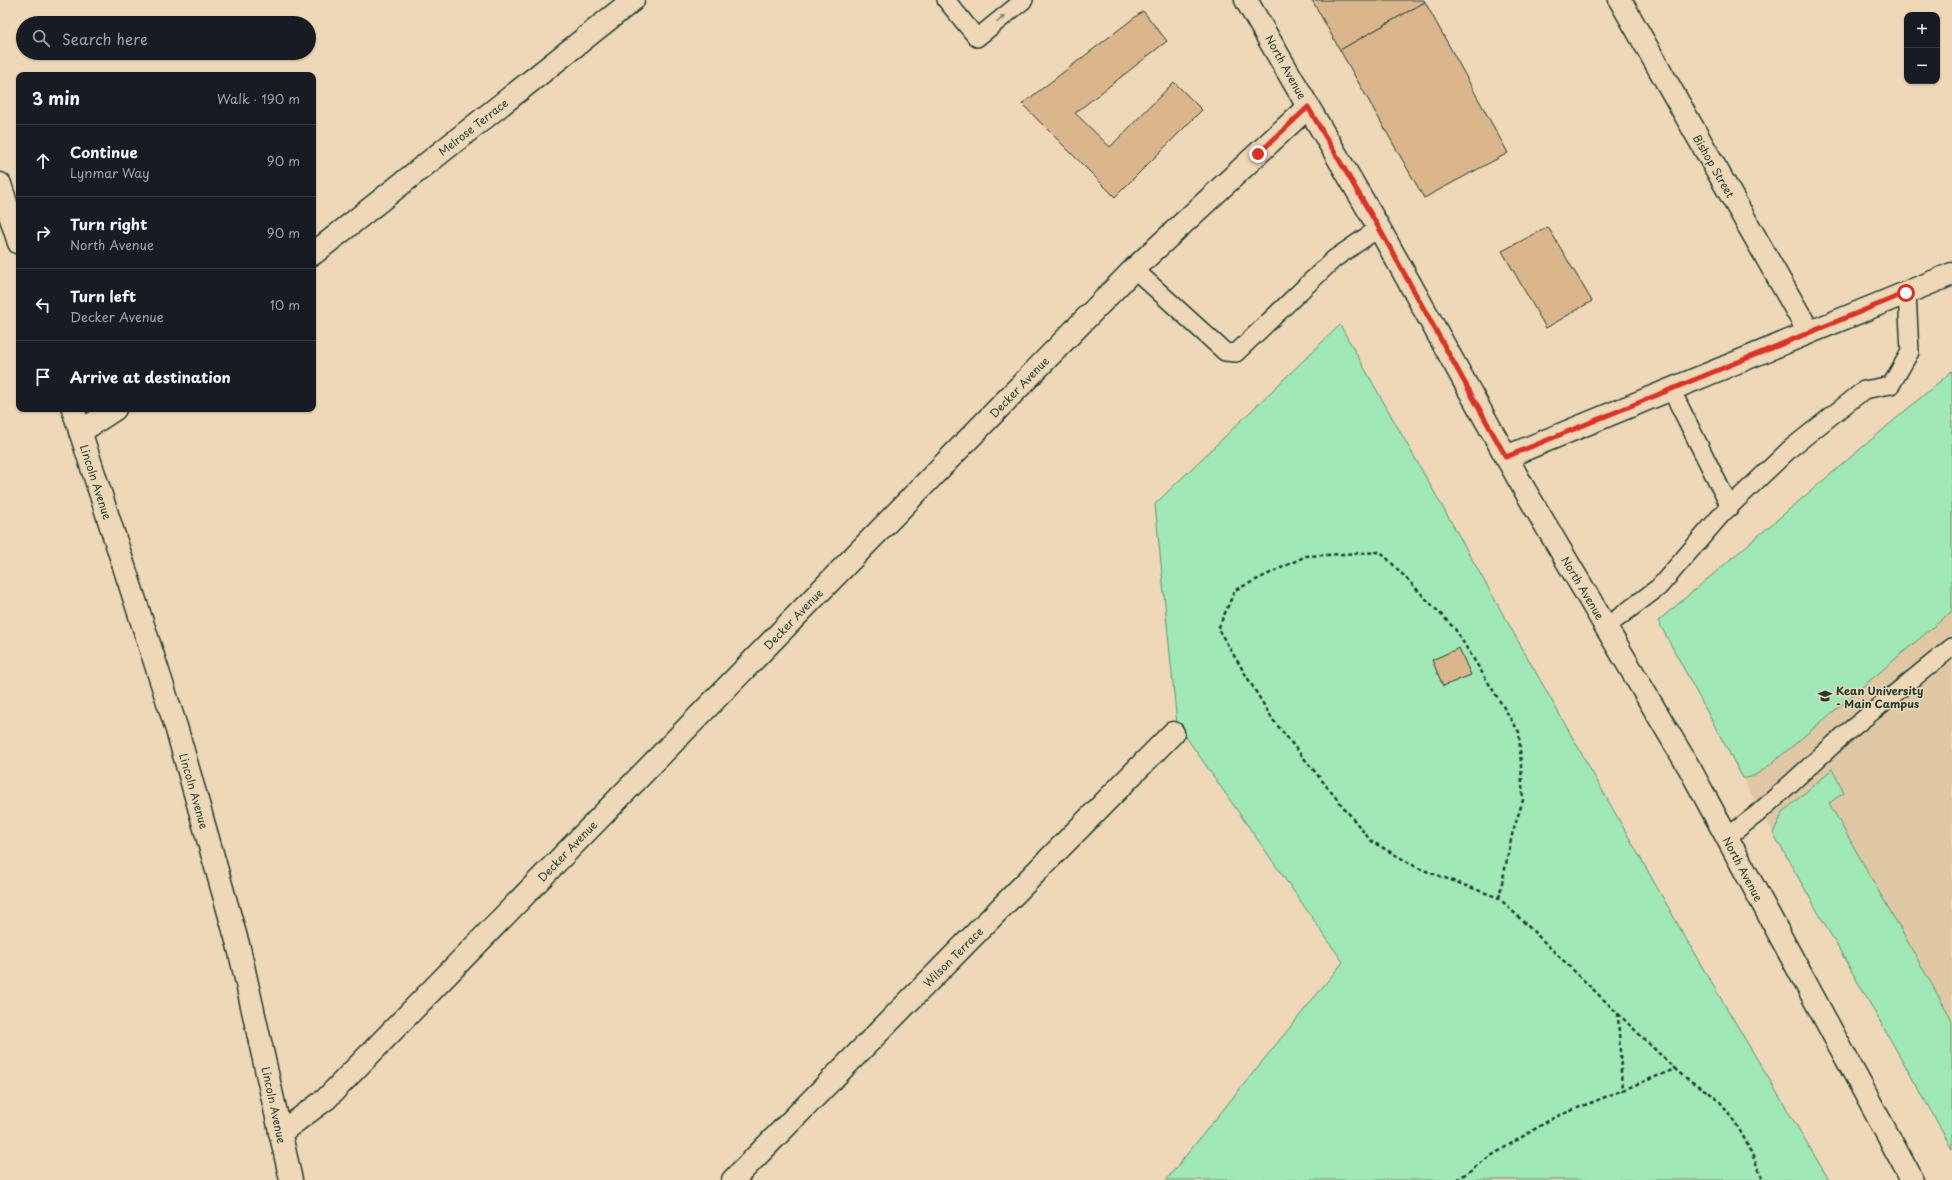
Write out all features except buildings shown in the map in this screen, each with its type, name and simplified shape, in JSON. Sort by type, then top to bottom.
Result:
[{"type":"street","name":"Melrose Terrace","points":[[316,252],[633,0]]},
{"type":"street","name":"North Avenue","points":[[1246,0],[1379,228],[1506,457],[1690,769],[1912,1180]]},
{"type":"street","name":"Bishop Street","points":[[1620,0],[1809,332]]},
{"type":"street","name":"Decker Avenue","points":[[280,1133],[326,1098],[1134,269],[1308,107]]},
{"type":"street","points":[[0,184],[16,234]]},
{"type":"street","points":[[1506,457],[1952,274]]},
{"type":"street","name":"Lincoln Avenue","points":[[74,412],[177,730],[239,948],[291,1180]]},
{"type":"street","points":[[80,432],[110,412]]},
{"type":"street","name":"Wilson Terrace","points":[[733,1180],[1173,733]]},
{"type":"lane","points":[[946,0],[977,38],[1024,0]]},
{"type":"lane","points":[[1134,269],[1225,352],[1236,353],[1334,259],[1379,228]]},
{"type":"lane","points":[[1606,626],[1659,587],[1730,507],[1791,448],[1864,390],[1891,385],[1910,352],[1906,293]]},
{"type":"lane","points":[[1671,389],[1730,507]]},
{"type":"lane","points":[[1726,838],[1757,814],[1845,734],[1952,647]]},
{"type":"path","points":[[1500,898],[1512,835],[1523,800],[1519,732],[1455,629],[1381,552],[1306,556],[1235,590],[1218,629],[1273,720],[1370,841],[1418,868],[1500,898],[1684,1078],[1720,1101],[1749,1146],[1763,1180]]},
{"type":"path","points":[[1618,1013],[1622,1091]]},
{"type":"path","points":[[1458,1180],[1486,1159],[1553,1118],[1675,1069]]},
{"type":"shaded area","name":"Kean University - Main Campus","points":[[1952,371],[1952,1148],[1741,776],[1658,621]]},
{"type":"green space","points":[[1340,325],[1698,960],[1829,1180],[1166,1180],[1343,962],[1177,724],[1155,504]]},
{"type":"green space","points":[[1952,371],[1952,611],[1782,755],[1753,776],[1743,778],[1658,621]]},
{"type":"green space","points":[[1832,769],[1844,793],[1829,803],[1952,1020],[1952,1148],[1773,833],[1783,812]]},
{"type":"place","name":"Kean University - Main Campus","points":[[1825,696]]},
{"type":"route","points":[[1258,154],[1308,107],[1379,228],[1506,457],[1906,293]]}]
